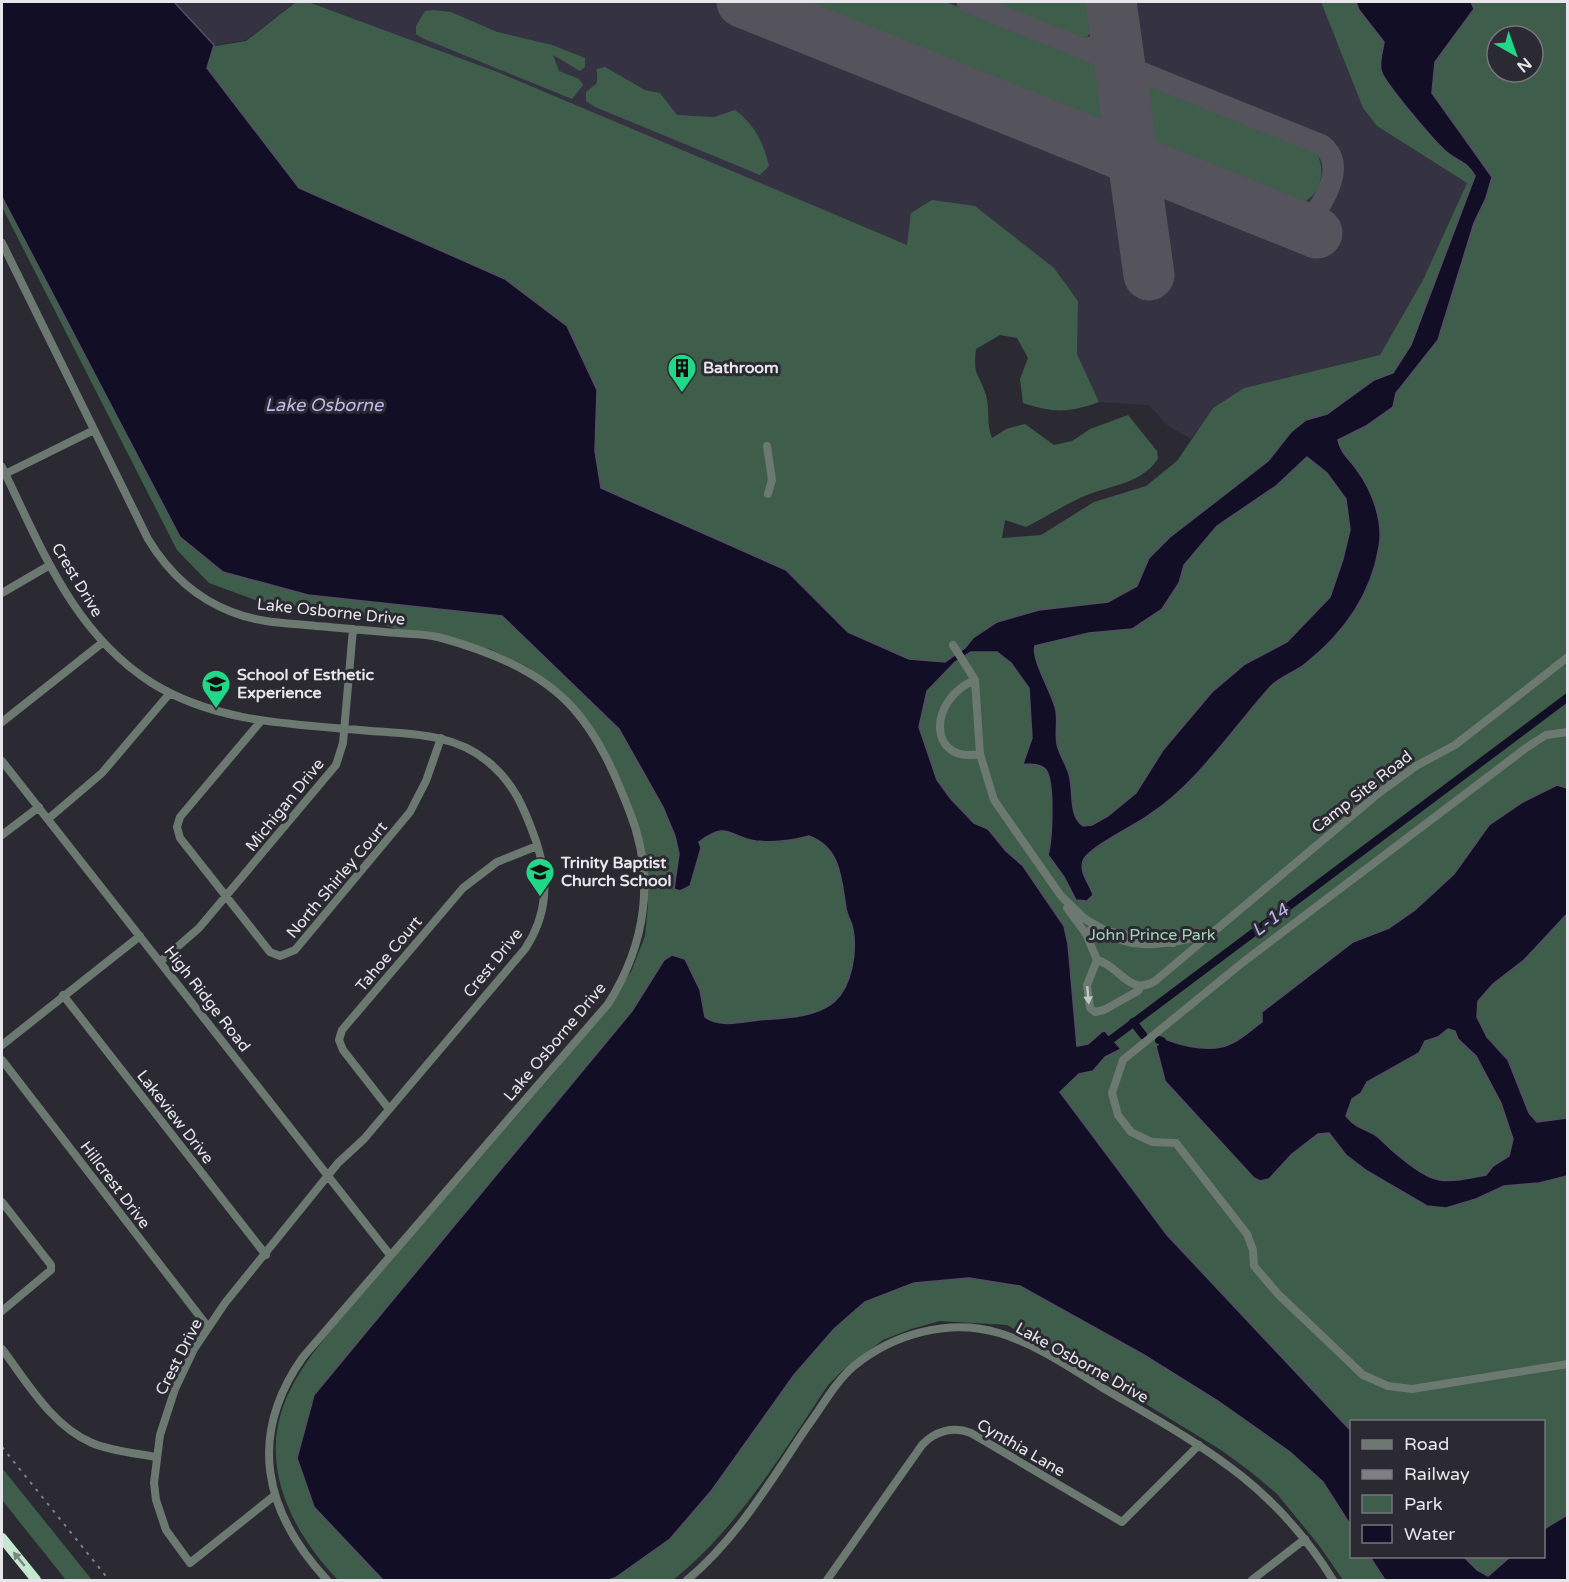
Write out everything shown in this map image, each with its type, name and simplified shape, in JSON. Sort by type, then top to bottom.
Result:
[{"type":"highway","points":[[2,1538],[36,1581]]},
{"type":"street","name":"Lake Osborne Drive","points":[[2,243],[152,545],[166,566],[189,588],[215,605],[251,618],[437,637],[500,657],[556,691],[586,725],[615,776],[636,828],[645,884],[643,916],[636,947],[624,976],[608,1004],[303,1357],[282,1391],[273,1415],[268,1448],[274,1496],[290,1532],[327,1581]]},
{"type":"street","points":[[3,472],[94,430]]},
{"type":"street","points":[[767,446],[772,480],[768,494]]},
{"type":"street","name":"Crest Drive","points":[[3,472],[74,608],[102,643],[135,672],[170,693],[206,709],[261,721],[441,738],[473,751],[499,772],[519,798],[544,866],[545,900],[533,938],[364,1139],[338,1163],[208,1327],[175,1389],[156,1457],[154,1484],[160,1515],[175,1544],[190,1563],[274,1496]]},
{"type":"street","points":[[2,593],[50,565]]},
{"type":"street","name":"Michigan Drive","points":[[160,962],[199,928],[330,774],[340,754],[345,728],[353,629]]},
{"type":"street","points":[[2,722],[102,643]]},
{"type":"street","name":"Camp Site Road","points":[[953,645],[975,680],[980,754],[994,800],[1061,896],[1085,919],[1112,936],[1132,941],[1176,943],[1208,935],[1379,793],[1416,766],[1455,745],[1568,657]]},
{"type":"street","points":[[975,680],[956,691],[945,703],[939,726],[945,743],[953,750],[963,754],[980,754]]},
{"type":"street","points":[[48,819],[102,773],[170,693]]},
{"type":"street","points":[[226,896],[180,838],[177,822],[261,721]]},
{"type":"street","points":[[1568,732],[1546,735],[1526,748],[1242,963],[1123,1060],[1112,1093],[1118,1115],[1131,1132],[1152,1142],[1176,1143],[1188,1156],[1247,1234],[1253,1250],[1254,1266],[1278,1294],[1363,1375],[1388,1386],[1412,1389],[1568,1364]]},
{"type":"street","name":"North Shirley Court","points":[[226,896],[270,952],[280,956],[291,954],[410,812],[426,781],[441,738]]},
{"type":"street","name":"High Ridge Road","points":[[2,761],[390,1255]]},
{"type":"street","points":[[2,836],[39,807]]},
{"type":"street","name":"Tahoe Court","points":[[389,1109],[343,1050],[339,1040],[342,1029],[463,888],[493,864],[537,846]]},
{"type":"street","points":[[1061,896],[1086,934],[1097,960],[1087,985],[1087,1000],[1092,1011],[1100,1011],[1116,1004],[1138,991],[1141,986]]},
{"type":"street","points":[[1086,934],[1096,925]]},
{"type":"street","points":[[1097,960],[1103,961],[1129,982],[1141,986],[1155,981],[1208,935]]},
{"type":"street","points":[[2,1045],[140,936]]},
{"type":"street","points":[[1173,964],[1182,952],[1176,943]]},
{"type":"street","name":"Lakeview Drive","points":[[63,996],[266,1255]]},
{"type":"street","name":"Hillcrest Drive","points":[[2,1060],[208,1327]]},
{"type":"street","points":[[2,1202],[51,1265],[51,1270],[2,1311]]},
{"type":"street","name":"Lake Osborne Drive","points":[[687,1581],[733,1533],[823,1405],[853,1367],[887,1344],[932,1329],[982,1330],[1008,1337],[1057,1360],[1199,1445],[1254,1484],[1305,1539],[1333,1581]]},
{"type":"street","points":[[2,1349],[51,1412],[70,1430],[106,1448],[156,1457]]},
{"type":"street","name":"Cynthia Lane","points":[[827,1581],[922,1445],[940,1432],[955,1430],[971,1433],[1122,1522],[1199,1445]]},
{"type":"street","points":[[1252,1581],[1305,1539]]},
{"type":"shaded area","points":[[174,2],[295,2],[246,40],[214,45]]},
{"type":"shaded area","points":[[306,2],[1321,2],[1363,108],[1377,126],[1467,183],[1423,280],[1380,355],[1244,388],[1213,408],[1191,439],[1167,425],[1149,405],[1099,402],[1077,354],[1078,301],[907,245]]},
{"type":"green space","name":"John Prince Park","points":[[2,2],[173,2],[215,46],[246,41],[296,2],[308,2],[500,73],[907,245],[911,213],[932,200],[975,206],[1054,268],[1078,301],[1077,354],[1099,402],[1070,410],[1043,409],[1023,403],[1020,379],[1028,358],[1017,338],[1000,335],[976,349],[975,358],[976,370],[987,400],[992,438],[1006,429],[1025,424],[1054,445],[1072,441],[1090,429],[1128,415],[1157,451],[1158,459],[1142,475],[1080,498],[1026,527],[1005,520],[1002,538],[1041,535],[1094,502],[1146,486],[1177,461],[1213,408],[1244,388],[1380,355],[1423,280],[1467,183],[1377,126],[1363,108],[1321,2],[1567,2],[1567,1580],[1343,1580],[1318,1544],[1277,1494],[1221,1450],[1136,1398],[1007,1325],[940,1321],[883,1340],[842,1371],[828,1385],[776,1464],[738,1514],[718,1538],[673,1580],[338,1580],[308,1543],[286,1501],[279,1478],[276,1455],[277,1431],[283,1407],[298,1376],[329,1333],[472,1163],[475,1164],[559,1067],[631,972],[645,936],[648,905],[641,838],[606,749],[561,691],[526,666],[490,649],[408,633],[355,615],[258,601],[209,583],[177,550],[2,207]]},
{"type":"green space","points":[[793,2],[946,2],[1095,62],[1103,69],[1116,129]]},
{"type":"green space","points":[[985,2],[1097,2],[1100,22],[1087,37],[1076,38]]},
{"type":"green space","points":[[425,11],[451,12],[497,32],[552,45],[585,58],[585,67],[580,71],[553,55],[559,71],[579,79],[583,85],[572,99],[422,38],[416,34],[416,26]]},
{"type":"green space","points":[[605,67],[645,90],[660,93],[677,115],[714,117],[735,110],[748,122],[757,135],[769,166],[760,175],[595,107],[586,101],[586,92],[597,83],[597,69]]},
{"type":"green space","points":[[1142,82],[1314,150],[1321,164],[1318,188],[1308,200],[1298,203],[1285,202],[1144,144],[1137,91]]},
{"type":"green space","points":[[2,1468],[92,1580],[66,1580],[2,1500]]},
{"type":"water","name":"Lake Osborne","points":[[2,2],[174,2],[214,45],[207,68],[299,188],[505,279],[567,326],[597,390],[595,451],[601,488],[786,570],[848,632],[909,659],[945,662],[965,648],[973,638],[997,622],[1039,610],[1108,602],[1137,586],[1149,558],[1170,537],[1268,461],[1291,432],[1306,420],[1327,414],[1374,380],[1393,373],[1411,345],[1475,176],[1466,165],[1448,153],[1433,138],[1390,86],[1381,70],[1384,42],[1359,10],[1356,2],[1471,2],[1474,9],[1435,62],[1432,93],[1492,177],[1486,198],[1474,223],[1438,340],[1396,393],[1393,407],[1366,426],[1338,440],[1343,452],[1362,478],[1372,497],[1380,527],[1375,565],[1362,597],[1343,626],[1305,664],[1271,686],[1214,755],[1183,788],[1149,815],[1102,843],[1086,856],[1082,870],[1093,895],[1087,901],[1076,900],[1064,877],[1048,855],[1051,838],[1051,786],[1046,770],[1032,764],[1023,764],[1032,738],[1029,688],[1011,663],[997,652],[971,652],[955,662],[927,691],[919,727],[937,780],[974,823],[988,829],[1006,851],[1023,866],[1064,926],[1068,944],[1077,1046],[1088,1044],[1104,1030],[1121,1049],[1105,1057],[1093,1071],[1079,1074],[1060,1092],[1167,1235],[1350,1430],[1350,1524],[1323,1482],[1290,1452],[1218,1401],[1144,1355],[1020,1286],[969,1278],[914,1283],[865,1302],[834,1329],[794,1375],[712,1490],[670,1539],[615,1578],[608,1580],[383,1580],[314,1507],[297,1458],[314,1395],[632,1011],[664,960],[672,955],[685,959],[700,990],[705,1017],[710,1020],[738,1023],[798,1016],[826,1007],[834,1002],[845,987],[852,968],[854,939],[852,927],[838,865],[828,848],[809,836],[763,842],[728,832],[716,832],[699,842],[701,848],[690,886],[680,891],[674,889],[679,854],[675,836],[663,807],[619,729],[502,616],[308,595],[223,572],[180,537],[2,197]],"holes":[[[1307,457],[1327,473],[1346,499],[1350,530],[1330,597],[1287,642],[1245,664],[1212,692],[1163,750],[1136,793],[1108,816],[1092,825],[1083,826],[1075,816],[1073,809],[1069,774],[1057,744],[1056,711],[1036,660],[1035,646],[1089,633],[1132,629],[1162,609],[1179,583],[1184,565],[1217,526],[1276,486]]]},
{"type":"water","points":[[1557,785],[1567,788],[1567,914],[1524,960],[1493,984],[1478,1001],[1477,1017],[1487,1037],[1508,1060],[1529,1113],[1537,1122],[1567,1118],[1567,1176],[1539,1183],[1504,1186],[1476,1199],[1446,1208],[1427,1206],[1367,1171],[1346,1155],[1329,1133],[1318,1134],[1292,1154],[1269,1179],[1260,1181],[1254,1178],[1165,1081],[1156,1046],[1165,1039],[1188,1046],[1206,1048],[1222,1047],[1238,1040],[1262,1022],[1262,1012],[1353,942],[1389,928],[1415,910],[1454,874],[1489,825],[1523,802]],"holes":[[[1448,1029],[1455,1031],[1458,1039],[1476,1056],[1501,1103],[1513,1139],[1509,1156],[1493,1166],[1486,1175],[1440,1180],[1416,1169],[1376,1136],[1355,1125],[1346,1116],[1352,1099],[1361,1093],[1367,1082],[1419,1053],[1425,1041],[1438,1037]]]},
{"type":"water","points":[[1567,1515],[1567,1580],[1385,1580],[1371,1558],[1465,1558],[1477,1570],[1488,1576],[1509,1558],[1545,1558],[1545,1528]]},
{"type":"waterway","name":"L-14","points":[[1105,1044],[1568,697]]},
{"type":"waterway","points":[[1133,1022],[1143,1035]]},
{"type":"taxiway","points":[[967,2],[1322,145],[1330,154],[1333,164],[1332,176],[1324,199],[1304,228]]},
{"type":"taxiway","points":[[1082,48],[1100,44],[1110,31],[1113,19]]},
{"type":"runway","points":[[742,2],[1317,233]]},
{"type":"runway","points":[[1111,2],[1149,275]]},
{"type":"railway","points":[[2,1447],[109,1580]]},
{"type":"place","name":"Bathroom","points":[[682,394]]},
{"type":"place","name":"School of Esthetic Experience","points":[[216,710]]},
{"type":"place","name":"Trinity Baptist Church School","points":[[540,898]]}]
